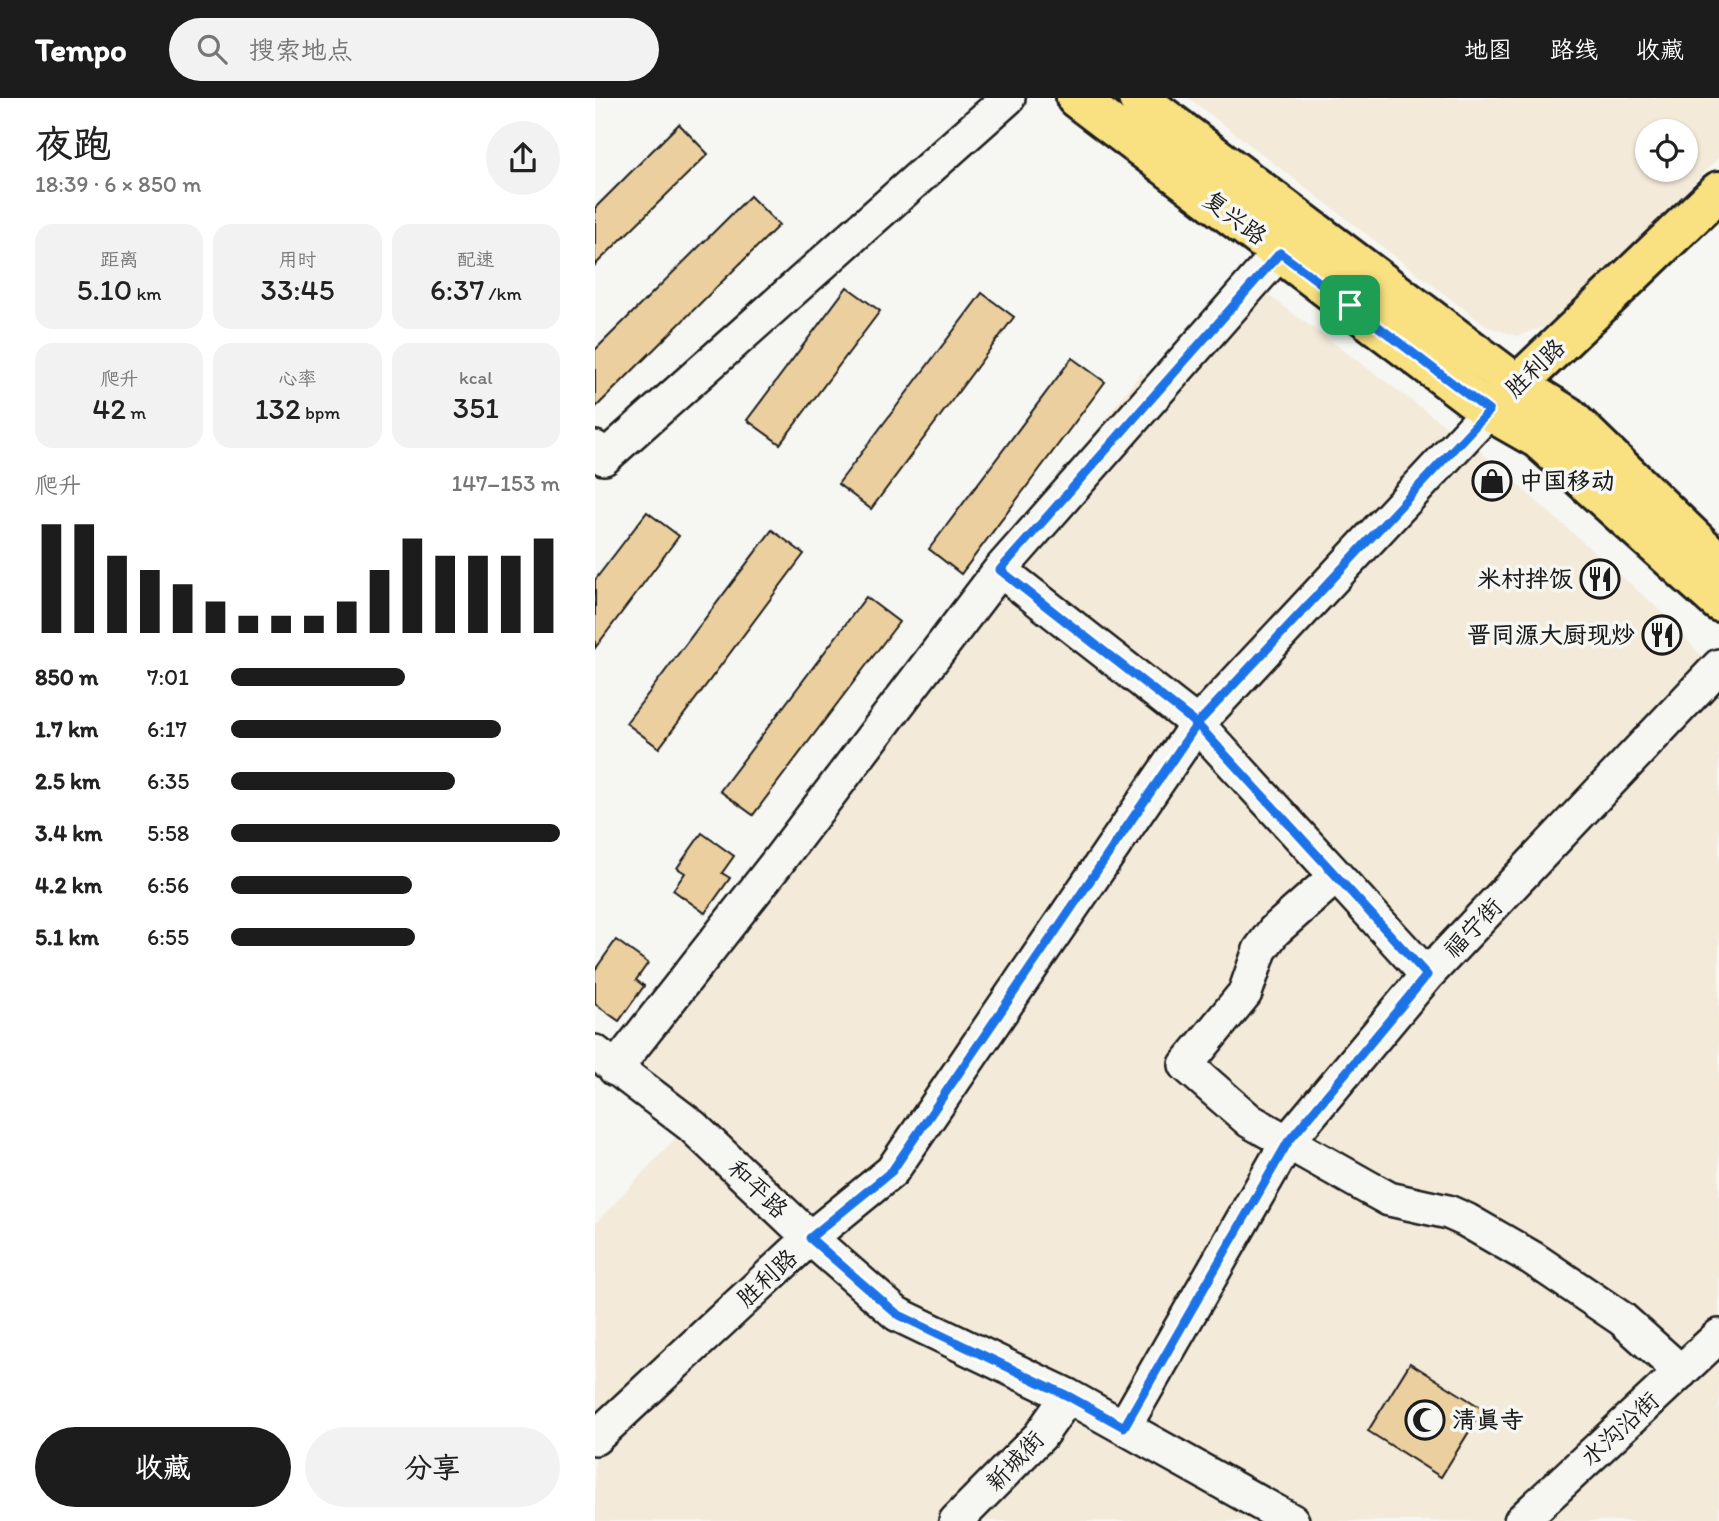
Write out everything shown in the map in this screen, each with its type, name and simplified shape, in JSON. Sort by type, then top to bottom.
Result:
[{"type":"main road","name":"复兴路","points":[[1076,98],[1489,411],[1538,439],[1719,602]]},
{"type":"main road","name":"复兴路","points":[[1138,98],[1518,385],[1567,416],[1719,563]]},
{"type":"main road","name":"胜利路","points":[[1489,411],[1719,191]]},
{"type":"street","points":[[595,448],[604,458],[1008,98]]},
{"type":"street","points":[[605,1060],[776,864],[1000,570],[1280,253]]},
{"type":"street","name":"胜利路","points":[[595,1438],[810,1238],[892,1171],[1197,724],[1489,411]]},
{"type":"street","points":[[1000,570],[1197,724],[1427,975]]},
{"type":"street","name":"福宁街","points":[[1124,1427],[1288,1142],[1427,975],[1719,666]]},
{"type":"street","points":[[1336,876],[1273,931],[1260,950],[1245,993],[1186,1065],[1250,1121],[1389,1199],[1448,1212],[1532,1258],[1622,1319],[1681,1372]]},
{"type":"street","name":"和平路","points":[[605,1060],[692,1126],[810,1238],[897,1314],[1068,1396],[1292,1521]]},
{"type":"street","name":"水沟沿街","points":[[1521,1521],[1719,1336]]},
{"type":"street","name":"新城街","points":[[956,1521],[1040,1436],[1068,1396]]},
{"type":"shaded area","points":[[1189,98],[1719,98],[1719,157],[1698,179],[1698,119],[1635,119],[1635,182],[1695,182],[1560,321],[1517,336],[1486,326]]},
{"type":"shaded area","points":[[1237,272],[1481,452],[1663,613],[1719,676],[1719,1319],[1498,1521],[595,1521],[595,1224],[699,1113],[619,1046],[1141,373],[1156,382]]},
{"type":"shaded area","points":[[1719,1359],[1719,1521],[1539,1521]]},
{"type":"building","points":[[679,124],[708,154],[595,265],[595,208]]},
{"type":"building","points":[[750,196],[779,225],[595,408],[595,350]]},
{"type":"building","points":[[847,287],[880,311],[780,444],[747,420]]},
{"type":"building","points":[[982,293],[1014,317],[871,509],[838,484]]},
{"type":"building","points":[[1072,358],[1105,382],[961,574],[929,549]]},
{"type":"building","points":[[647,512],[679,536],[595,648],[595,580]]},
{"type":"building","points":[[772,530],[804,554],[659,748],[626,723]]},
{"type":"building","points":[[866,597],[899,622],[753,815],[720,791]]},
{"type":"building","points":[[702,833],[734,856],[722,873],[730,878],[705,913],[673,890],[685,873],[677,868]]},
{"type":"building","points":[[616,940],[648,963],[636,980],[644,986],[619,1021],[595,1004],[595,970]]},
{"type":"building","name":"清真寺","points":[[1410,1363],[1483,1409],[1441,1477],[1368,1431]]},
{"type":"place","name":"中国移动","points":[[1492,481]]},
{"type":"place","name":"米村拌饭","points":[[1600,579]]},
{"type":"place","name":"晋同源大厨现炒","points":[[1662,635]]},
{"type":"place","name":"清真寺","points":[[1425,1420]]},
{"type":"route","points":[[1350,305],[1280,253],[1000,570],[1197,724],[1427,975],[1288,1142],[1124,1427],[1068,1396],[897,1314],[810,1238],[892,1171],[1197,724],[1489,411],[1350,305]]}]
